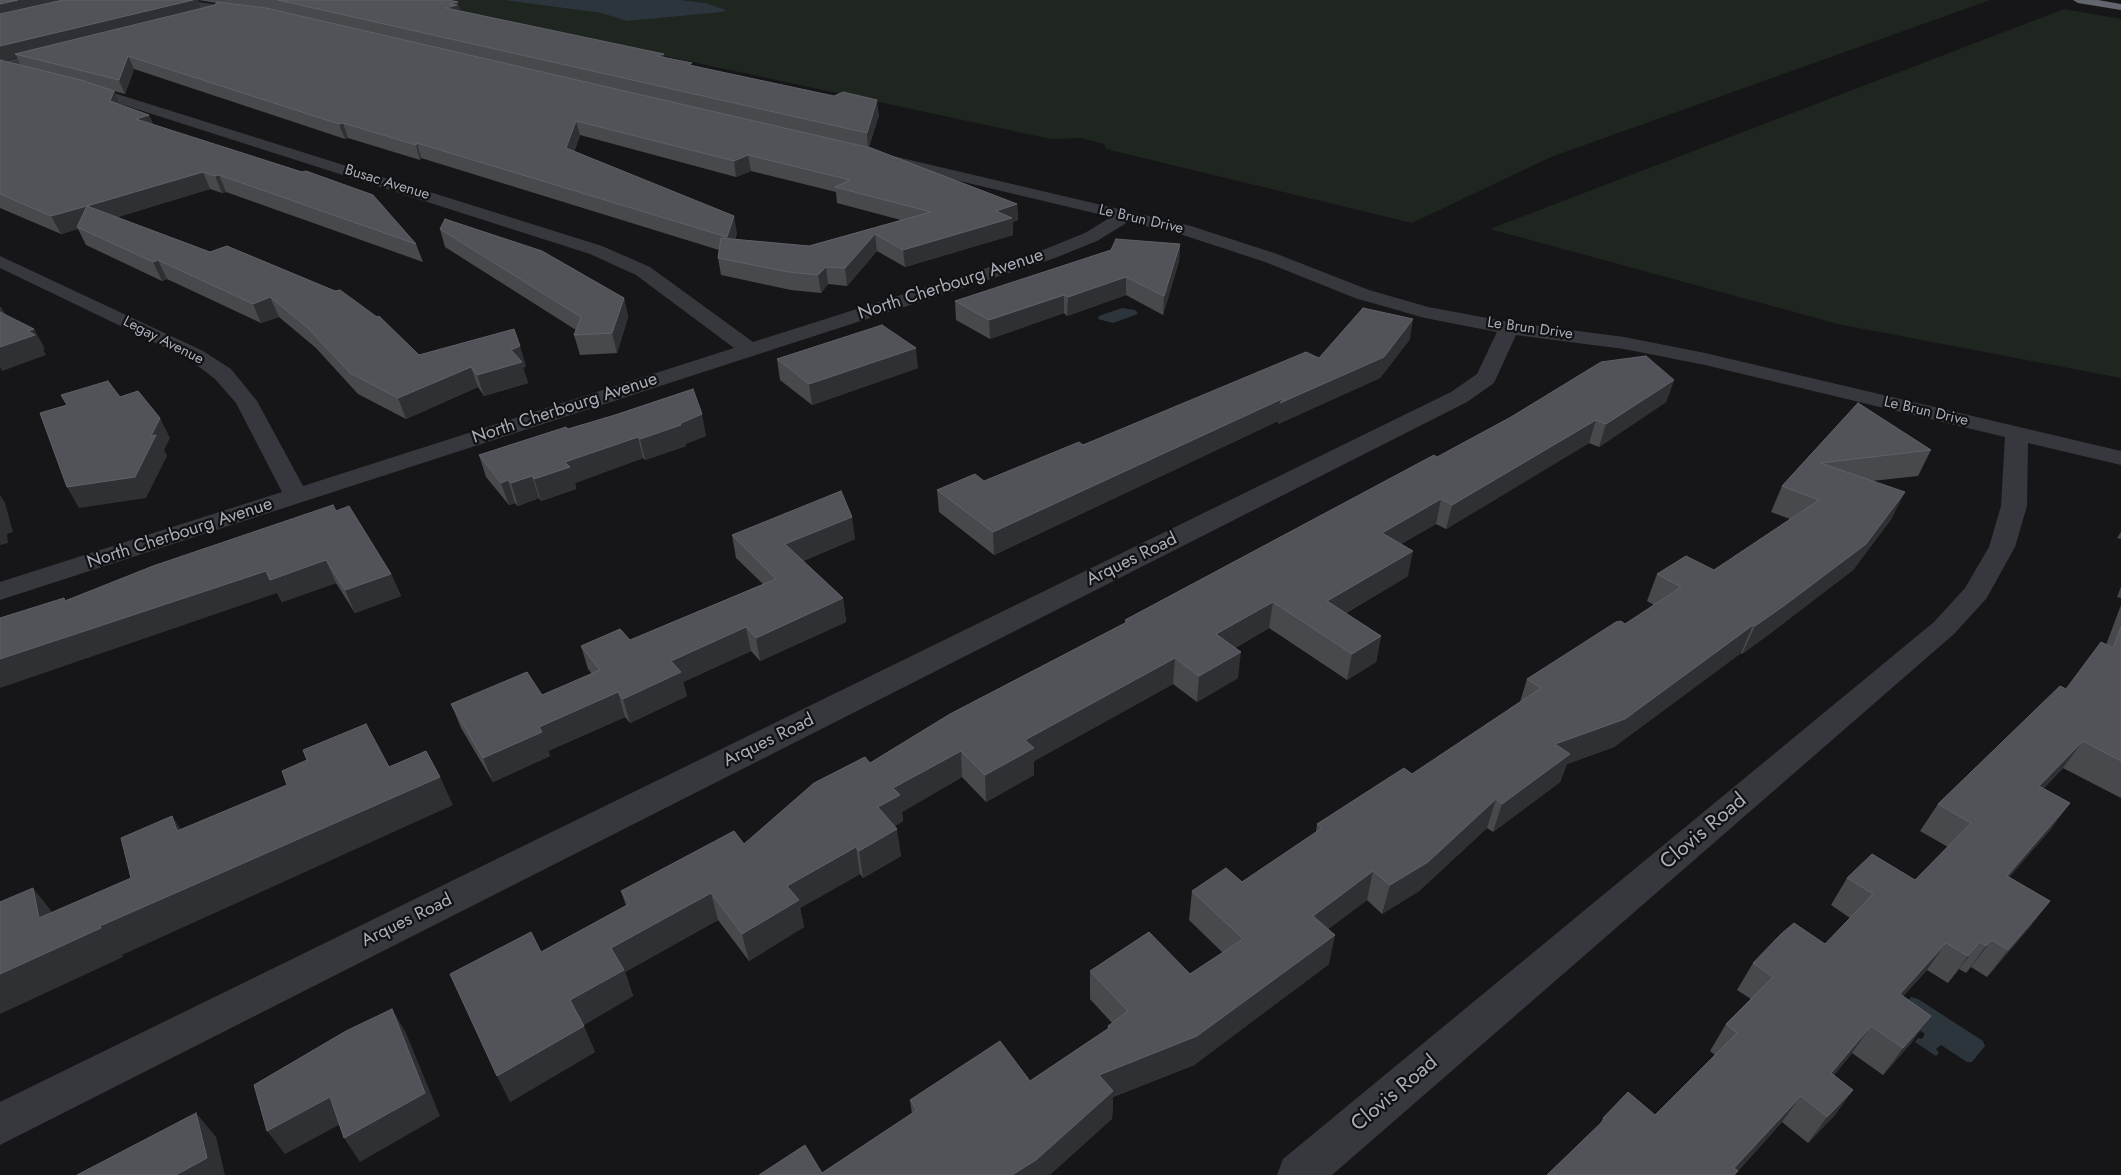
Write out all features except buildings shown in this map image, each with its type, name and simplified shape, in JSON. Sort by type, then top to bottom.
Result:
[{"type":"highway","points":[[2078,0],[2121,7]]},
{"type":"street","points":[[156,0],[263,14]]},
{"type":"street","points":[[200,17],[229,9]]},
{"type":"street","points":[[0,66],[68,50]]},
{"type":"street","points":[[0,66],[28,74]]},
{"type":"street","name":"Busac Avenue","points":[[65,83],[102,93],[596,250],[643,271],[750,350]]},
{"type":"street","name":"Le Brun Drive","points":[[875,157],[1226,242],[1392,303],[1509,328],[1606,340],[1705,359],[2121,458]]},
{"type":"street","name":"North Cherbourg Avenue","points":[[0,591],[1049,254],[1091,237],[1125,216]]},
{"type":"street","name":"Legay Avenue","points":[[0,262],[196,355],[223,374],[246,401],[296,496]]},
{"type":"street","name":"Arques Road","points":[[0,1124],[1459,397],[1486,378],[1509,328]]},
{"type":"street","name":"Clovis Road","points":[[1300,1175],[1944,628],[1976,593],[2002,547],[2014,506],[2017,434]]},
{"type":"shaded area","points":[[404,0],[503,0],[601,13],[627,21],[727,10],[705,3],[681,0],[1990,0],[1551,157],[1412,223],[1106,149],[1104,144],[1081,138],[1051,139]]},
{"type":"shaded area","points":[[503,0],[681,0],[705,3],[727,10],[627,21],[601,13]]},
{"type":"shaded area","points":[[2064,9],[2121,19],[2121,378],[1838,324],[1490,229]]},
{"type":"shaded area","points":[[1122,308],[1135,310],[1138,314],[1113,323],[1098,319],[1099,316]]},
{"type":"shaded area","points":[[1911,997],[1918,999],[1983,1041],[1985,1046],[1972,1062],[1967,1062],[1941,1045],[1936,1049],[1939,1053],[1936,1056],[1915,1042],[1918,1038],[1922,1039],[1925,1034],[1898,1013]]}]
